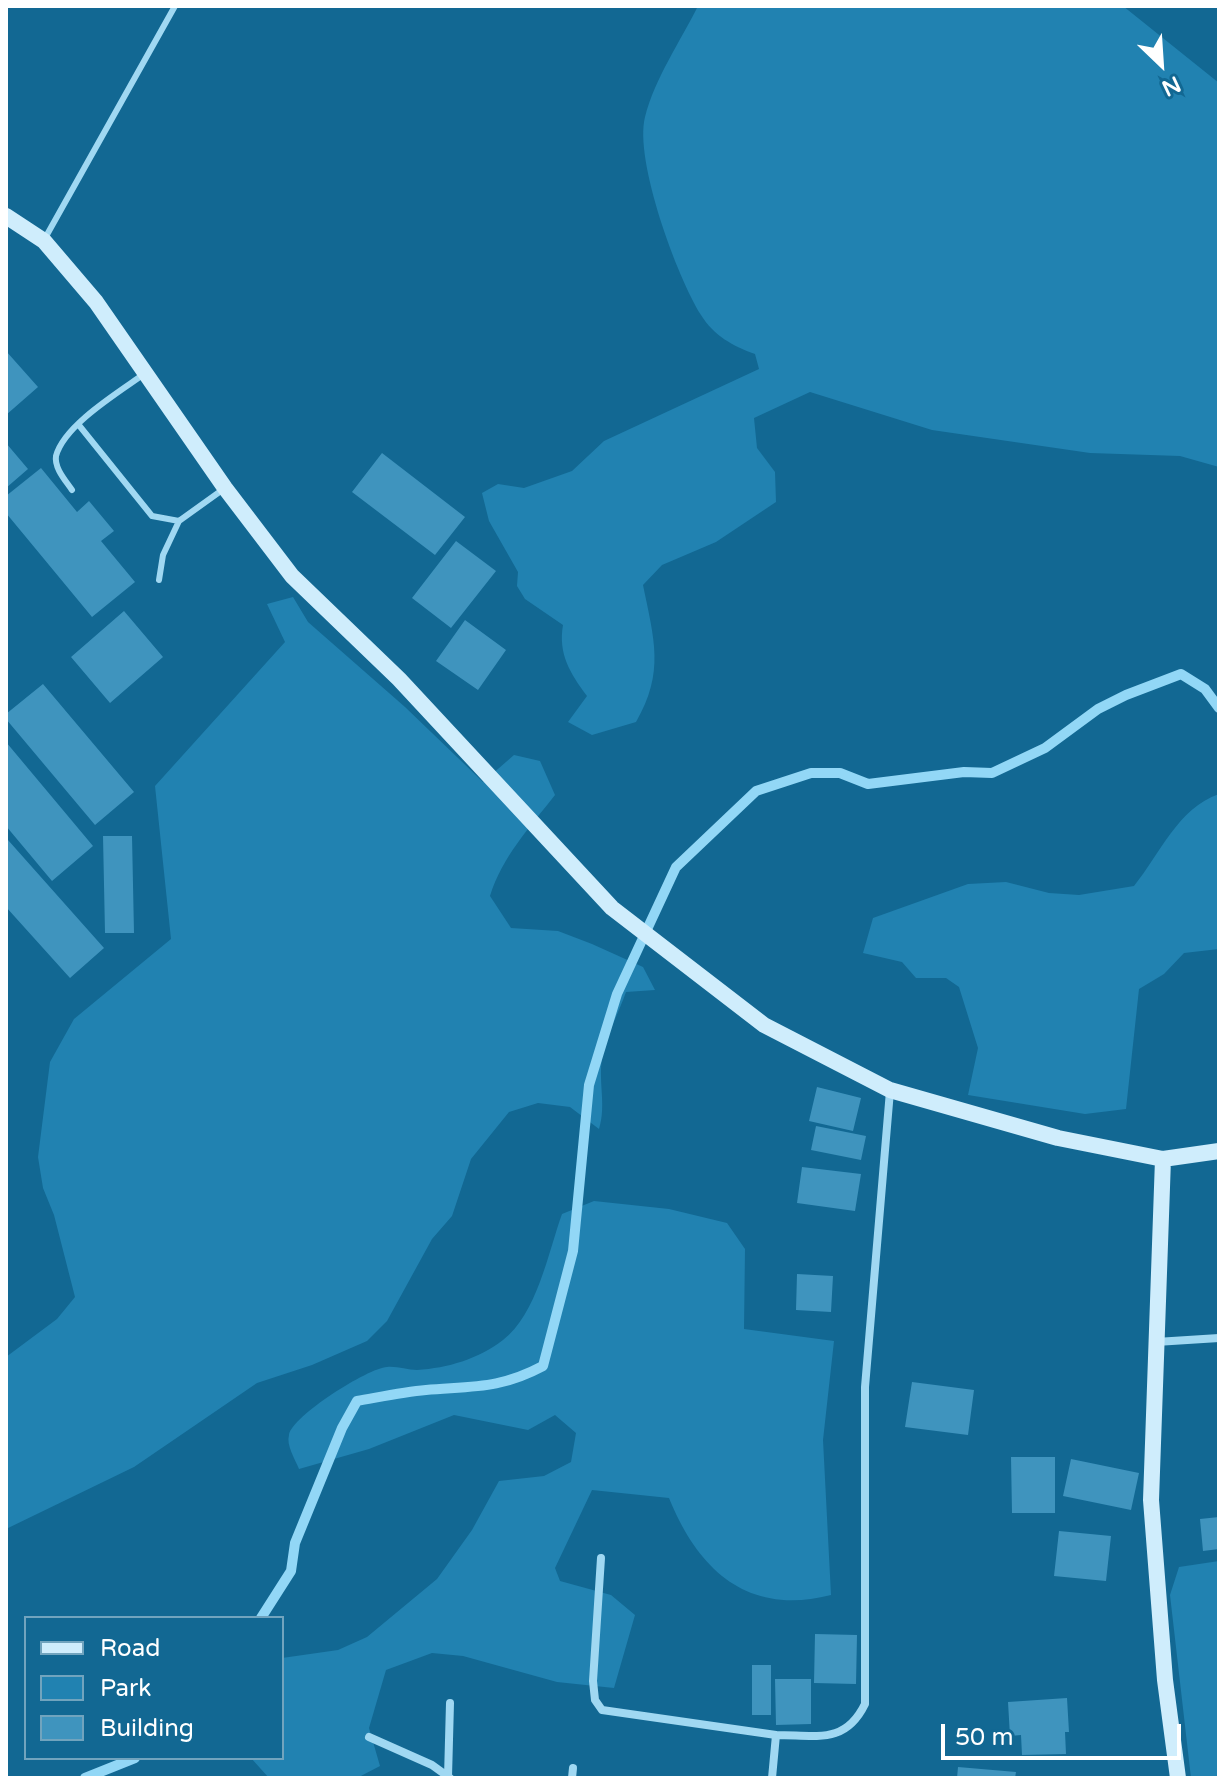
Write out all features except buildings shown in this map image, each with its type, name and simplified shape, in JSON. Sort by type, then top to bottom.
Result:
[{"type":"main road","points":[[6,216],[44,241],[146,372],[225,488],[292,576],[399,679],[612,908],[664,950],[764,1025],[890,1090],[1058,1138],[1163,1159],[1219,1151]]},
{"type":"main road","points":[[1163,1159],[1151,1500],[1165,1680],[1178,1778]]},
{"type":"street","points":[[601,1558],[593,1681],[595,1700],[602,1710],[776,1735],[841,1733],[855,1724],[865,1704],[865,1387],[890,1090]]},
{"type":"street","points":[[1155,1342],[1219,1338]]},
{"type":"street","points":[[449,1778],[450,1703]]},
{"type":"street","points":[[772,1778],[776,1735]]},
{"type":"street","points":[[369,1737],[432,1765],[449,1778]]},
{"type":"lane","points":[[44,241],[175,6]]},
{"type":"lane","points":[[72,490],[57,465],[56,456],[78,424],[146,372]]},
{"type":"lane","points":[[78,424],[152,516],[179,521]]},
{"type":"lane","points":[[159,580],[163,555],[179,521],[225,488]]},
{"type":"green space","points":[[698,6],[1123,6],[1219,83],[1219,467],[1180,456],[1090,453],[932,430],[810,392],[754,418],[757,448],[775,472],[776,502],[716,542],[662,565],[643,585],[653,639],[651,687],[636,722],[592,735],[568,722],[587,696],[567,663],[562,645],[563,625],[525,599],[517,586],[518,572],[489,521],[482,493],[498,484],[524,488],[572,471],[604,441],[759,369],[755,354],[718,334],[706,322],[691,297],[660,218],[646,161],[643,136],[649,103]]},
{"type":"green space","points":[[293,597],[308,622],[405,707],[483,782],[514,755],[540,761],[555,795],[509,855],[490,896],[511,928],[558,931],[592,944],[643,967],[655,990],[626,992],[601,1063],[602,1110],[599,1129],[570,1107],[538,1103],[509,1112],[471,1159],[452,1216],[432,1239],[387,1321],[367,1341],[312,1365],[257,1383],[134,1467],[6,1529],[6,1357],[57,1319],[75,1297],[54,1215],[43,1188],[38,1157],[50,1062],[74,1019],[171,939],[155,786],[285,642],[267,604]]},
{"type":"green space","points":[[1219,794],[1219,949],[1184,953],[1164,974],[1139,989],[1126,1109],[1085,1114],[968,1095],[978,1048],[959,987],[946,978],[916,978],[902,962],[863,953],[873,918],[968,884],[1006,882],[1049,893],[1079,895],[1134,886],[1181,821],[1192,810]]},
{"type":"green space","points":[[594,1201],[669,1209],[727,1223],[745,1249],[744,1329],[834,1341],[823,1440],[831,1595],[802,1600],[775,1599],[752,1593],[730,1582],[712,1567],[695,1547],[669,1498],[592,1490],[555,1568],[560,1581],[611,1595],[635,1615],[614,1688],[557,1682],[463,1656],[432,1653],[386,1670],[369,1728],[380,1766],[357,1778],[269,1778],[253,1760],[284,1760],[284,1658],[338,1650],[367,1637],[437,1579],[472,1530],[499,1481],[544,1476],[571,1462],[576,1433],[555,1415],[528,1430],[454,1415],[369,1449],[299,1469],[289,1443],[293,1427],[316,1405],[377,1369],[417,1370],[451,1365],[503,1340],[515,1329],[533,1299],[562,1214]]},
{"type":"green space","points":[[1219,1561],[1219,1778],[1191,1778],[1170,1595],[1179,1567]]},
{"type":"waterway","points":[[262,1616],[291,1571],[295,1543],[342,1428],[357,1401],[499,1383],[543,1366],[573,1251],[589,1085],[617,994],[676,867],[756,791],[811,773],[840,773],[868,784],[964,772],[992,773],[1045,748],[1098,709],[1181,674],[1205,689],[1219,708]]},
{"type":"waterway","points":[[85,1778],[130,1760]]}]
